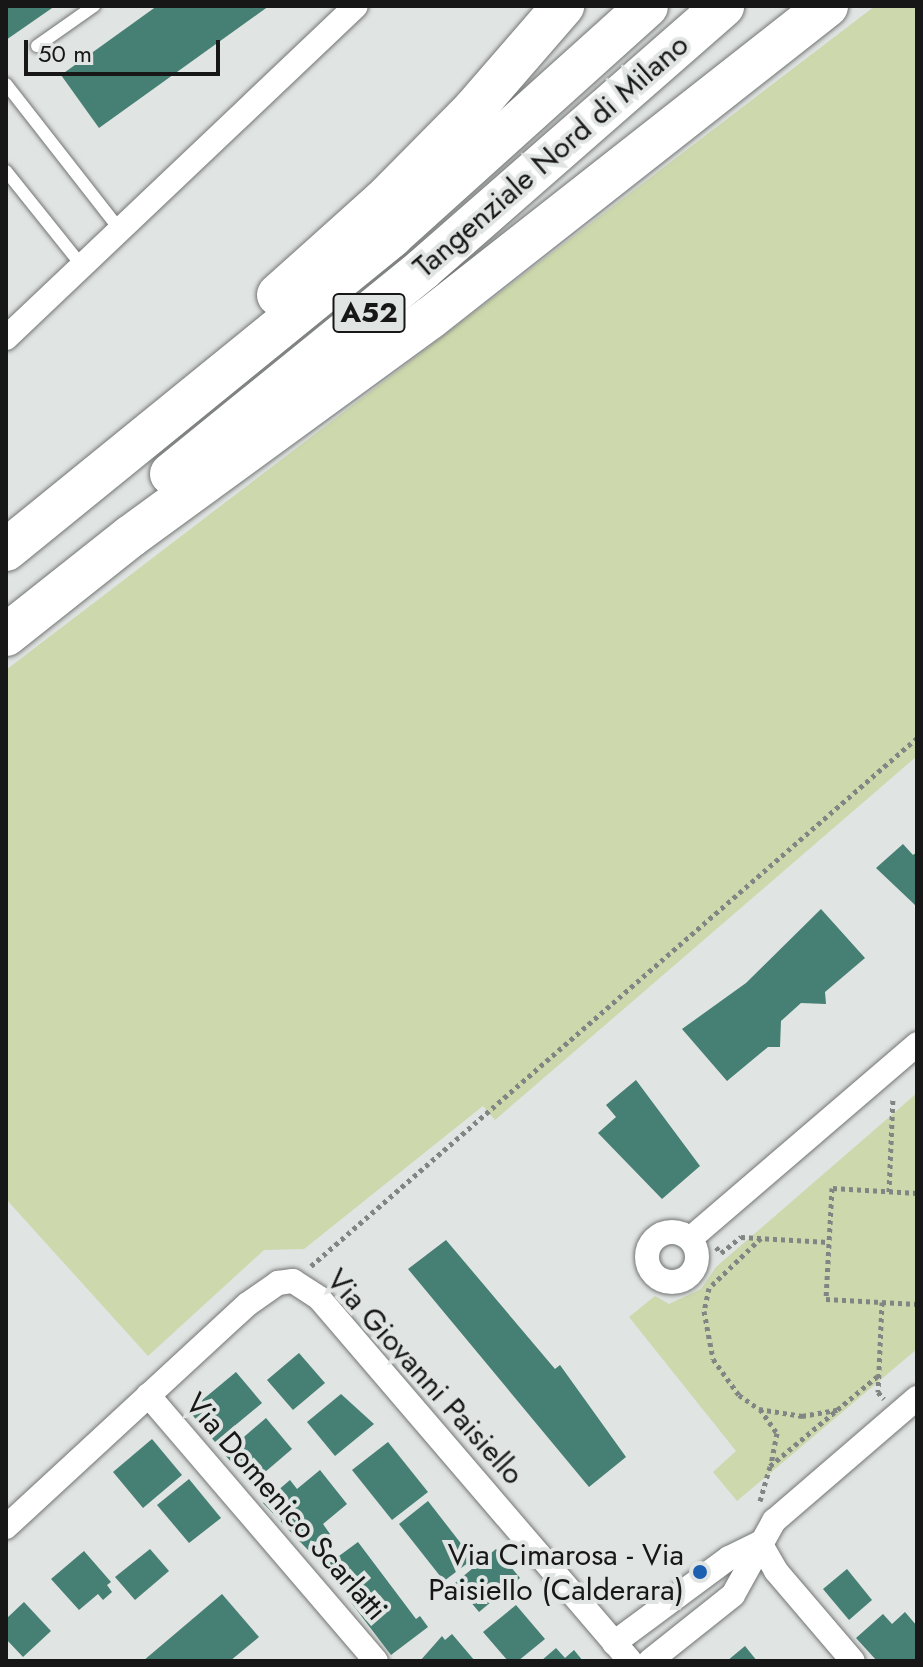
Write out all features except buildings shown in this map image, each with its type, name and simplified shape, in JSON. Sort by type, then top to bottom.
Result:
[{"type":"highway","name":"A52","points":[[177,408],[291,281],[384,200],[473,110],[563,6]]},
{"type":"highway","name":"Tangenziale Nord di Milano","points":[[6,550],[392,236],[647,6]]},
{"type":"highway","name":"Tangenziale Nord di Milano","points":[[6,609],[423,269],[723,6]]},
{"type":"highway","name":"A52","points":[[6,635],[131,536],[430,318],[817,12]]},
{"type":"street","points":[[6,338],[356,6]]},
{"type":"street","points":[[694,1233],[917,1044]]},
{"type":"street","name":"Via Giovanni Paisiello","points":[[6,1527],[248,1304],[278,1283],[293,1281],[319,1298],[622,1652]]},
{"type":"street","name":"Via Domenico Scarlatti","points":[[148,1395],[376,1661]]},
{"type":"street","points":[[650,1661],[733,1595],[774,1521],[908,1406]]},
{"type":"street","points":[[622,1652],[729,1558],[760,1543]]},
{"type":"street","points":[[760,1543],[776,1571],[853,1661]]},
{"type":"lane","points":[[37,46],[94,6]]},
{"type":"lane","points":[[6,84],[120,230]]},
{"type":"lane","points":[[6,171],[82,266]]},
{"type":"path","points":[[293,1281],[917,738]]},
{"type":"path","points":[[888,1069],[894,1103],[889,1192]]},
{"type":"path","points":[[917,1193],[832,1188],[826,1299],[917,1304]]},
{"type":"path","points":[[694,1233],[721,1253],[741,1237],[829,1242]]},
{"type":"path","points":[[761,1238],[709,1288],[704,1311],[713,1359],[739,1395],[759,1409],[777,1433],[759,1500],[774,1521]]},
{"type":"path","points":[[882,1302],[878,1392],[908,1406]]},
{"type":"path","points":[[770,1466],[879,1375]]},
{"type":"path","points":[[759,1409],[802,1416],[837,1410]]},
{"type":"green space","points":[[875,6],[917,6],[917,756],[495,1120],[483,1106],[304,1249],[264,1250],[148,1356],[6,1199],[6,670]]},
{"type":"green space","points":[[917,1093],[917,1349],[737,1501],[713,1472],[736,1451],[629,1317],[655,1296],[669,1304],[701,1289],[716,1267]]},
{"type":"place","name":"Via Cimarosa - Via PaisieIIo (Calderara)","points":[[700,1572]]}]
